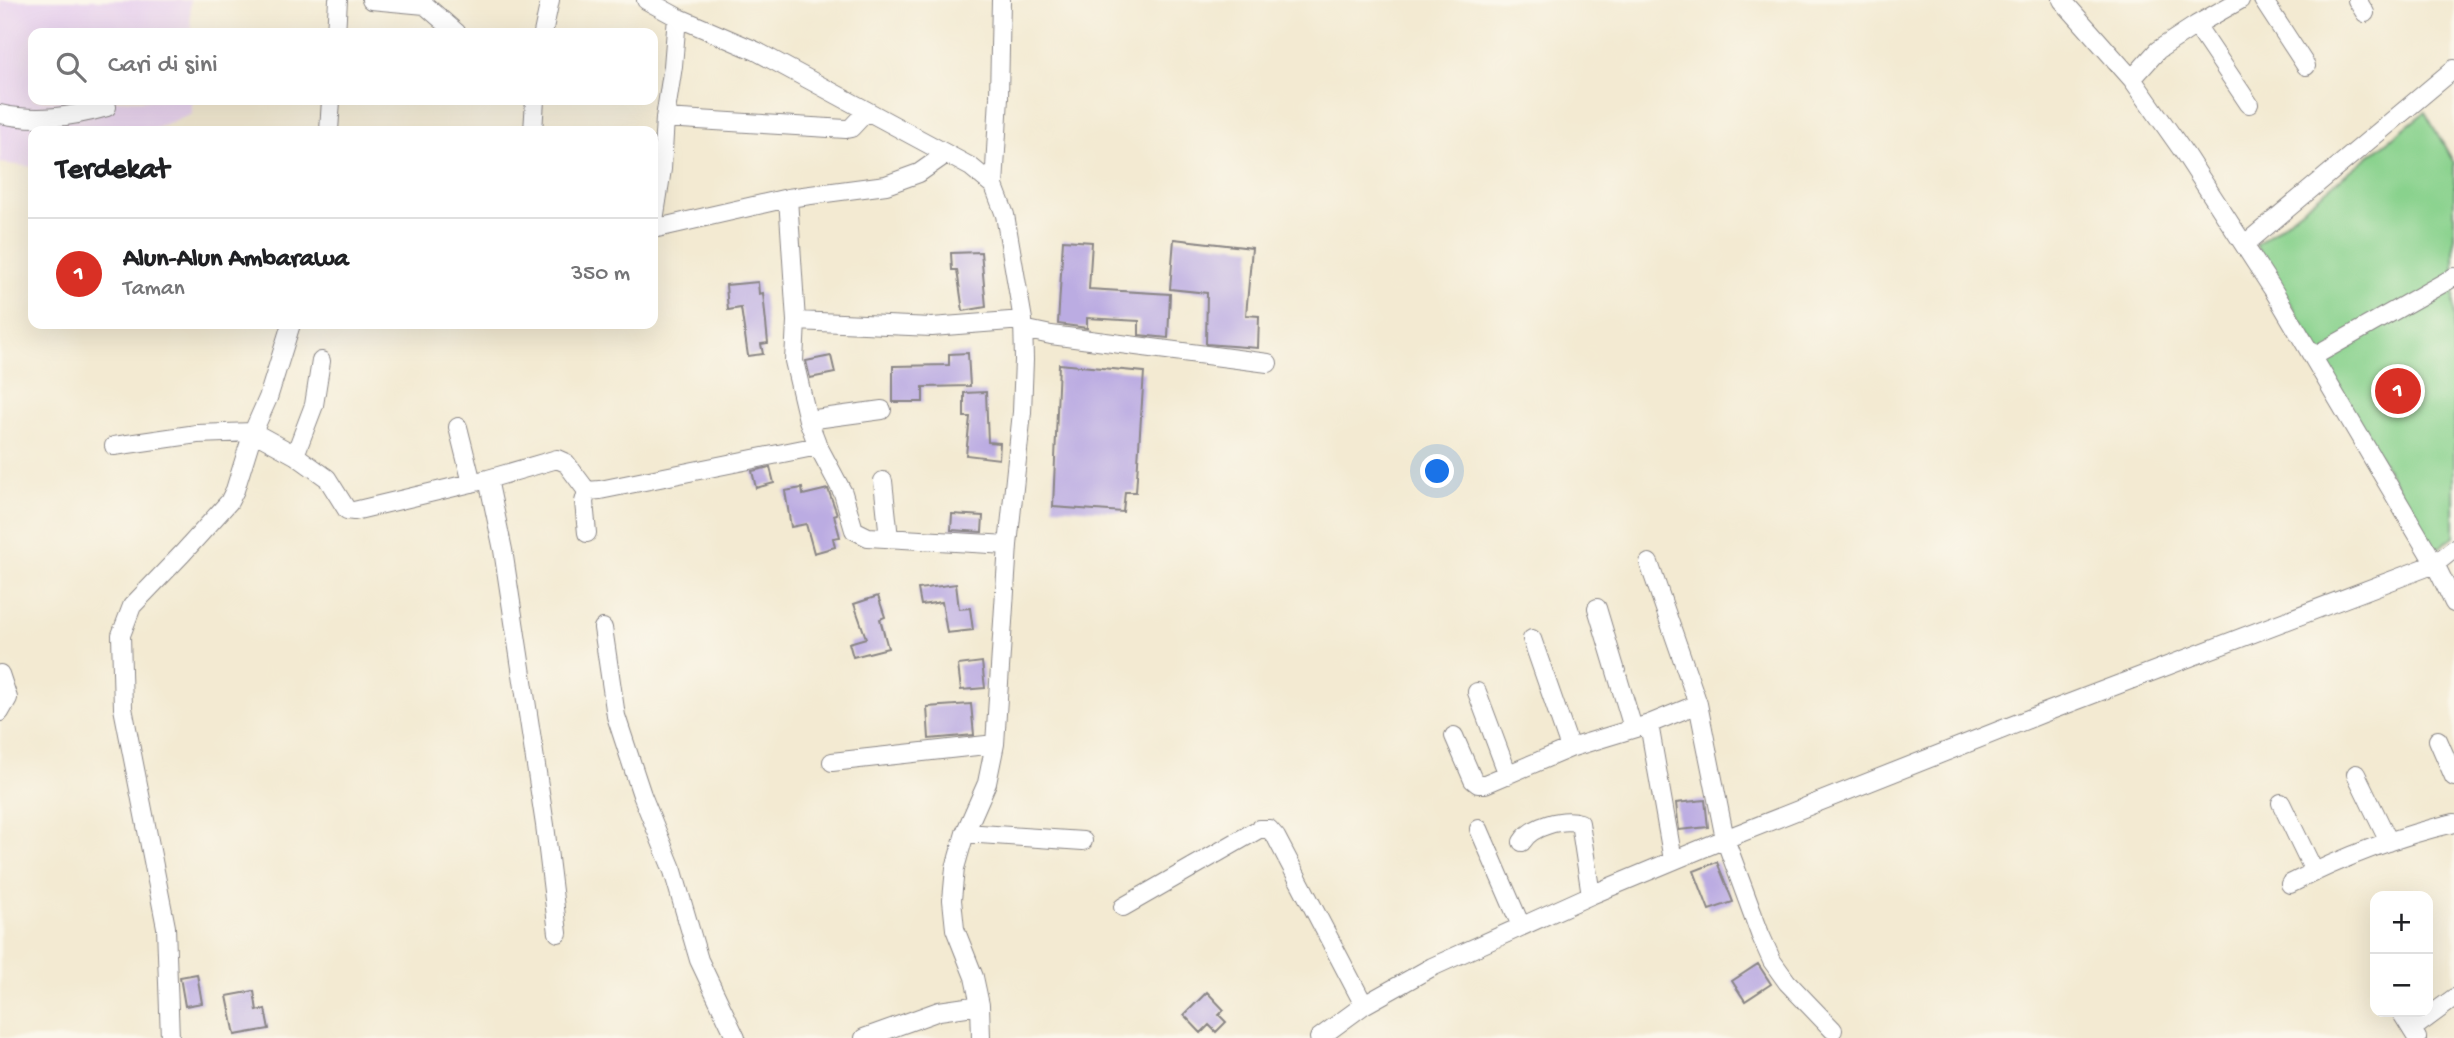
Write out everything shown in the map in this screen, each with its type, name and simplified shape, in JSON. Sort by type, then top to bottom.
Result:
[{"type":"street","points":[[336,28],[338,0]]},
{"type":"street","points":[[371,0],[425,5],[451,28]]},
{"type":"street","points":[[544,28],[550,0]]},
{"type":"street","points":[[646,0],[677,17],[755,51],[867,111],[971,167],[994,187]]},
{"type":"street","points":[[981,1038],[980,1005],[974,977],[955,929],[952,900],[955,868],[965,833],[987,783],[995,744],[1008,545],[1022,412],[1023,325],[1005,215],[994,187],[1001,0]]},
{"type":"street","points":[[2062,0],[2132,79],[2244,245],[2314,356],[2435,564],[2454,603]]},
{"type":"street","points":[[2132,79],[2158,50],[2196,24],[2240,0]]},
{"type":"street","points":[[2263,0],[2306,66]]},
{"type":"street","points":[[658,163],[673,66],[677,17]]},
{"type":"street","points":[[2196,24],[2249,104]]},
{"type":"street","points":[[2244,245],[2454,69]]},
{"type":"street","points":[[329,126],[331,105]]},
{"type":"street","points":[[533,126],[535,105]]},
{"type":"street","points":[[0,114],[33,119],[78,115],[107,107]]},
{"type":"street","points":[[665,118],[846,129],[851,128],[867,111]]},
{"type":"street","points":[[658,227],[788,198],[886,185],[919,173],[946,154]]},
{"type":"street","points":[[788,198],[796,321],[794,361],[808,420],[818,446],[843,493],[854,530],[862,536],[1008,545]]},
{"type":"street","points":[[2314,356],[2454,276]]},
{"type":"street","points":[[796,321],[932,327],[1023,325],[1051,335],[1268,363]]},
{"type":"street","points":[[170,1038],[166,927],[122,708],[121,635],[132,606],[229,502],[235,491],[253,432],[268,398],[289,329]]},
{"type":"street","points":[[295,455],[314,405],[321,362]]},
{"type":"street","points":[[808,420],[883,410]]},
{"type":"street","points":[[458,427],[480,481],[503,550],[545,825],[558,933]]},
{"type":"street","points":[[114,446],[197,433],[253,432],[295,455],[327,478],[347,510],[480,481],[557,459],[566,463],[587,491]]},
{"type":"street","points":[[587,491],[629,485],[818,446]]},
{"type":"street","points":[[883,481],[889,538]]},
{"type":"street","points":[[587,491],[584,502],[587,533]]},
{"type":"street","points":[[1319,1038],[1364,1006],[1432,967],[1591,895],[2041,714],[2435,564],[2454,549]]},
{"type":"street","points":[[1649,563],[1698,704],[1725,839],[1760,934],[1772,961],[1787,982],[1833,1030]]},
{"type":"street","points":[[1598,608],[1641,726],[1673,860]]},
{"type":"street","points":[[603,628],[616,716],[642,795],[673,871],[692,936],[712,990],[736,1038]]},
{"type":"street","points":[[1532,639],[1570,748]]},
{"type":"street","points":[[0,674],[8,698],[0,712]]},
{"type":"street","points":[[1476,692],[1508,775]]},
{"type":"street","points":[[1454,736],[1473,779],[1485,784],[1570,748],[1641,726],[1698,704]]},
{"type":"street","points":[[2438,740],[2454,776]]},
{"type":"street","points":[[832,762],[995,744]]},
{"type":"street","points":[[2356,774],[2389,842]]},
{"type":"street","points":[[2281,803],[2314,871]]},
{"type":"street","points":[[1522,842],[1526,835],[1555,822],[1572,820],[1580,823],[1591,895]]},
{"type":"street","points":[[2290,884],[2314,871],[2389,842],[2454,823]]},
{"type":"street","points":[[1123,907],[1259,829],[1269,829],[1276,837],[1364,1006]]},
{"type":"street","points":[[1479,829],[1521,926]]},
{"type":"street","points":[[965,833],[1083,841]]},
{"type":"street","points":[[2404,1017],[2414,1034],[2454,998]]},
{"type":"street","points":[[864,1038],[939,1011],[980,1005]]},
{"type":"shaded area","points":[[0,0],[190,0],[191,28],[28,28],[28,105],[192,105],[192,114],[162,126],[28,126],[28,166],[0,163]]},
{"type":"green space","points":[[2425,112],[2454,163],[2454,536],[2435,551],[2256,245]]},
{"type":"building","points":[[1174,239],[1252,248],[1246,315],[1259,316],[1258,348],[1206,344],[1207,293],[1170,289]]},
{"type":"building","points":[[1063,240],[1092,242],[1089,289],[1170,294],[1168,338],[1139,335],[1139,321],[1087,318],[1087,328],[1058,324]]},
{"type":"building","points":[[981,252],[986,307],[963,311],[957,270],[952,270],[951,253]]},
{"type":"building","points":[[758,282],[759,294],[763,293],[768,343],[761,344],[763,354],[748,356],[741,308],[728,310],[726,285]]},
{"type":"building","points":[[968,353],[970,386],[923,387],[923,402],[893,402],[893,366],[949,365],[949,354]]},
{"type":"building","points":[[831,356],[835,373],[810,378],[806,361]]},
{"type":"building","points":[[1059,364],[1144,372],[1136,492],[1125,492],[1123,512],[1053,507]]},
{"type":"building","points":[[986,392],[988,442],[1000,443],[999,459],[966,455],[970,417],[964,417],[964,393]]},
{"type":"building","points":[[770,467],[774,483],[756,488],[752,471]]},
{"type":"building","points":[[802,488],[803,495],[828,489],[837,514],[834,515],[840,537],[833,538],[835,547],[814,553],[806,524],[791,527],[785,491]]},
{"type":"building","points":[[952,514],[983,516],[982,532],[951,530]]},
{"type":"building","points":[[956,584],[959,609],[970,608],[973,630],[947,633],[942,602],[921,605],[918,589]]},
{"type":"building","points":[[878,596],[885,617],[880,619],[888,648],[853,657],[849,643],[866,638],[854,604]]},
{"type":"building","points":[[982,662],[985,688],[961,690],[958,665]]},
{"type":"building","points":[[971,704],[974,735],[929,739],[927,707]]},
{"type":"building","points":[[1705,800],[1708,827],[1679,830],[1676,803]]},
{"type":"building","points":[[1717,862],[1733,902],[1709,910],[1694,871]]},
{"type":"building","points":[[1758,964],[1771,984],[1745,1001],[1732,981]]},
{"type":"building","points":[[197,974],[202,1003],[185,1006],[180,977]]},
{"type":"building","points":[[254,991],[257,1011],[265,1009],[269,1029],[235,1035],[227,996]]},
{"type":"building","points":[[1207,992],[1224,1010],[1219,1015],[1226,1022],[1216,1032],[1209,1025],[1201,1033],[1184,1015]]},
{"type":"place","name":"Alun-Alun Ambarawa","points":[[2398,391]]}]
